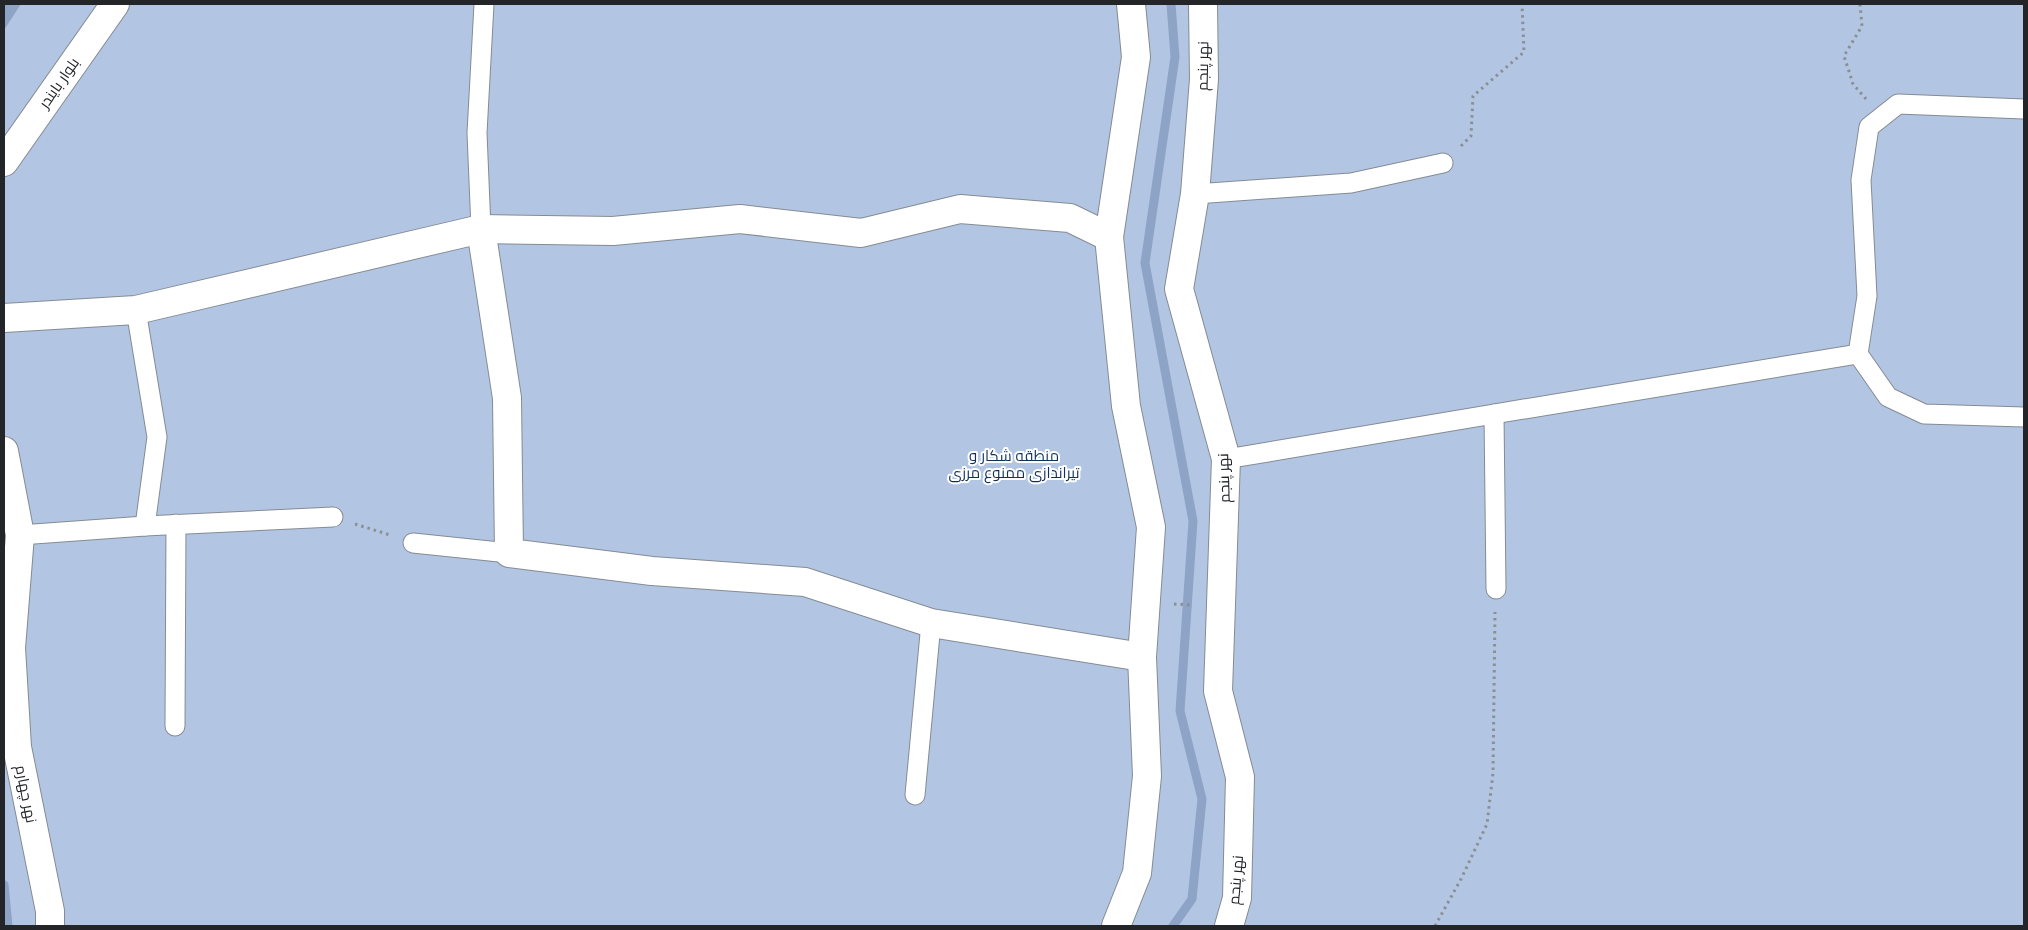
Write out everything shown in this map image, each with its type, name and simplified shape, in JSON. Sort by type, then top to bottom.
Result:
[{"type":"street","name":"بلوار بایندر","points":[[4,162],[115,4]]},
{"type":"street","points":[[1116,926],[1137,873],[1147,776],[1142,657],[1151,527],[1126,406],[1109,237],[1136,57],[1131,4]]},
{"type":"street","name":"نهر پنجم","points":[[1203,4],[1204,79],[1195,194],[1179,289],[1226,459],[1218,691],[1240,777],[1237,898],[1229,926]]},
{"type":"street","points":[[4,318],[136,310],[481,229],[613,231],[740,220],[861,234],[960,209],[1070,218],[1109,237]]},
{"type":"street","points":[[481,229],[507,398],[509,552],[652,571],[805,582],[931,623],[1142,657]]},
{"type":"street","name":"نهر چهارم","points":[[4,452],[20,535],[11,648],[16,747],[50,911],[50,926]]},
{"type":"lane","points":[[481,229],[477,133],[484,4]]},
{"type":"lane","points":[[2024,109],[1898,104],[1869,127],[1862,180],[1867,296],[1858,354],[1888,398],[1924,414],[2024,417]]},
{"type":"lane","points":[[1195,194],[1351,183],[1443,163]]},
{"type":"lane","points":[[136,310],[157,437],[145,526]]},
{"type":"lane","points":[[1226,459],[1858,354]]},
{"type":"lane","points":[[1494,414],[1496,589]]},
{"type":"lane","points":[[20,535],[176,524],[333,517]]},
{"type":"lane","points":[[176,524],[176,726]]},
{"type":"lane","points":[[413,542],[509,552]]},
{"type":"lane","points":[[915,795],[931,623]]},
{"type":"path","points":[[1443,163],[1471,136],[1473,96],[1524,52],[1522,4]]},
{"type":"path","points":[[1860,4],[1862,26],[1844,56],[1853,84],[1881,117]]},
{"type":"path","points":[[333,517],[413,542]]},
{"type":"path","points":[[1435,926],[1461,879],[1487,824],[1493,773],[1493,647],[1496,589]]},
{"type":"path","points":[[1165,603],[1199,605]]},
{"type":"green space","name":"منطقه شکار و تیراندازی ممنوع مرزی","points":[[4,4],[2024,4],[2024,926],[4,926]]},
{"type":"shaded area","points":[[4,4],[21,4],[4,30]]},
{"type":"waterway","points":[[1171,4],[1175,57],[1145,263],[1193,521],[1180,711],[1202,799],[1192,899],[1173,926]]},
{"type":"waterway","name":"نهر چهارم","points":[[4,885],[8,926]]}]
